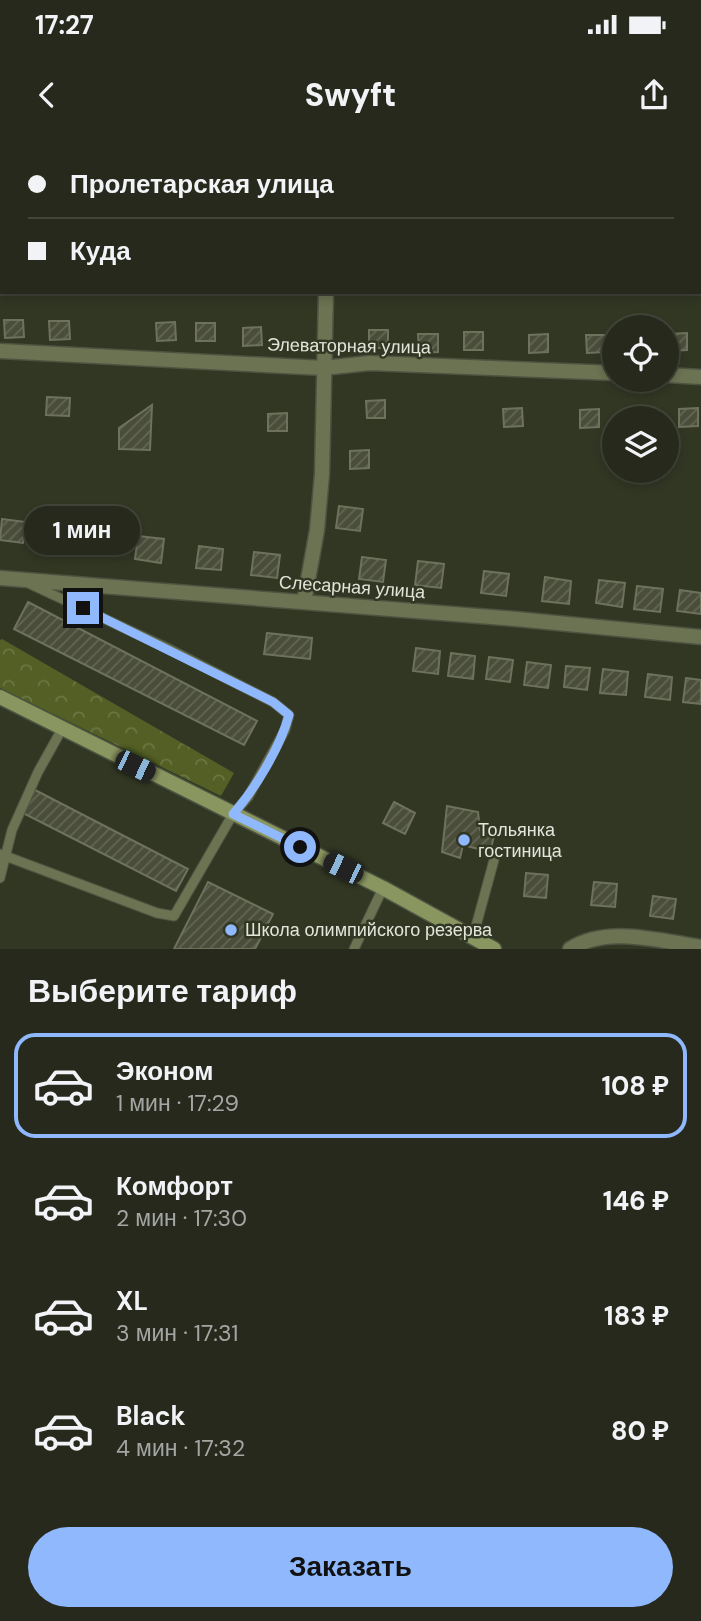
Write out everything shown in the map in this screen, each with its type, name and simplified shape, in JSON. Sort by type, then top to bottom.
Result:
[{"type":"main road","points":[[0,697],[383,887],[494,949]]},
{"type":"street","points":[[304,602],[317,530],[322,474],[326,294]]},
{"type":"street","name":"Элеваторная улица","points":[[0,351],[323,368],[370,363],[602,373]]},
{"type":"street","points":[[679,376],[701,377]]},
{"type":"street","name":"Слесарная улица","points":[[0,578],[701,637]]},
{"type":"street","points":[[570,949],[577,944],[620,935],[701,947]]},
{"type":"lane","points":[[3,855],[157,914],[174,916],[233,814],[248,797],[285,730],[289,715],[273,702],[164,647],[19,579]]},
{"type":"lane","points":[[0,878],[3,855],[12,830],[62,729]]},
{"type":"lane","points":[[473,937],[494,860]]},
{"type":"lane","points":[[354,949],[383,887]]},
{"type":"green space","points":[[2,639],[234,773],[221,796],[0,688]]},
{"type":"building","points":[[4,320],[23,320],[24,337],[5,338]]},
{"type":"building","points":[[49,321],[69,321],[70,339],[50,340]]},
{"type":"building","points":[[175,322],[176,340],[157,341],[156,323]]},
{"type":"building","points":[[196,323],[215,323],[215,341],[196,341]]},
{"type":"building","points":[[261,327],[262,345],[243,346],[243,328]]},
{"type":"building","points":[[369,330],[388,330],[388,348],[369,348]]},
{"type":"building","points":[[464,332],[483,332],[483,350],[464,350]]},
{"type":"building","points":[[679,333],[687,333],[687,350],[679,350]]},
{"type":"building","points":[[418,334],[438,334],[438,352],[419,353]]},
{"type":"building","points":[[548,334],[548,352],[529,353],[529,335]]},
{"type":"building","points":[[586,335],[602,335],[602,352],[587,353]]},
{"type":"building","points":[[47,397],[70,398],[69,416],[46,415]]},
{"type":"building","points":[[385,400],[385,418],[367,418],[366,401]]},
{"type":"building","points":[[152,405],[150,450],[119,449],[119,428]]},
{"type":"building","points":[[522,408],[523,426],[504,427],[503,409]]},
{"type":"building","points":[[698,408],[698,426],[679,427],[679,409]]},
{"type":"building","points":[[599,409],[599,427],[580,428],[580,410]]},
{"type":"building","points":[[287,413],[287,431],[268,431],[268,414]]},
{"type":"building","points":[[369,450],[369,468],[350,469],[350,451]]},
{"type":"building","points":[[339,506],[363,509],[360,531],[336,528]]},
{"type":"building","points":[[2,519],[26,522],[23,543],[0,540]]},
{"type":"building","points":[[71,526],[95,529],[92,551],[69,548]]},
{"type":"building","points":[[138,536],[164,539],[161,563],[135,559]]},
{"type":"building","points":[[199,546],[223,549],[221,570],[196,568]]},
{"type":"building","points":[[254,552],[280,555],[277,578],[251,575]]},
{"type":"building","points":[[362,557],[386,560],[383,582],[359,579]]},
{"type":"building","points":[[418,561],[444,564],[441,588],[415,585]]},
{"type":"building","points":[[484,571],[509,574],[506,596],[481,593]]},
{"type":"building","points":[[545,577],[571,581],[569,604],[542,601]]},
{"type":"building","points":[[599,580],[625,583],[622,607],[596,603]]},
{"type":"building","points":[[637,586],[663,589],[660,612],[634,609]]},
{"type":"building","points":[[680,590],[701,593],[701,614],[677,611]]},
{"type":"building","points":[[28,602],[257,721],[244,745],[14,629]]},
{"type":"building","points":[[267,633],[312,638],[310,659],[264,654]]},
{"type":"building","points":[[416,648],[440,651],[438,674],[413,671]]},
{"type":"building","points":[[451,653],[475,656],[473,679],[448,676]]},
{"type":"building","points":[[489,657],[513,660],[510,682],[486,679]]},
{"type":"building","points":[[527,662],[551,665],[548,688],[524,685]]},
{"type":"building","points":[[566,666],[590,668],[587,690],[564,687]]},
{"type":"building","points":[[603,669],[628,672],[626,695],[600,693]]},
{"type":"building","points":[[648,674],[672,677],[670,700],[645,697]]},
{"type":"building","points":[[686,678],[701,680],[701,704],[683,702]]},
{"type":"building","points":[[35,790],[188,869],[176,891],[23,813]]},
{"type":"building","points":[[394,802],[415,813],[405,834],[383,823]]},
{"type":"building","points":[[447,806],[478,812],[480,830],[495,832],[490,852],[463,845],[460,858],[442,852]]},
{"type":"building","points":[[526,873],[548,875],[546,898],[524,896]]},
{"type":"building","points":[[208,882],[273,914],[255,949],[174,949]]},
{"type":"building","points":[[594,882],[617,884],[615,907],[591,905]]},
{"type":"building","points":[[653,896],[676,899],[673,919],[650,916]]},
{"type":"place","name":"Тольянка гостиница","points":[[464,840]]},
{"type":"place","name":"Школа олимпийского резерва","points":[[231,930]]},
{"type":"route","points":[[83,608],[273,702],[289,715],[285,730],[248,797],[233,814],[300,847]]}]
